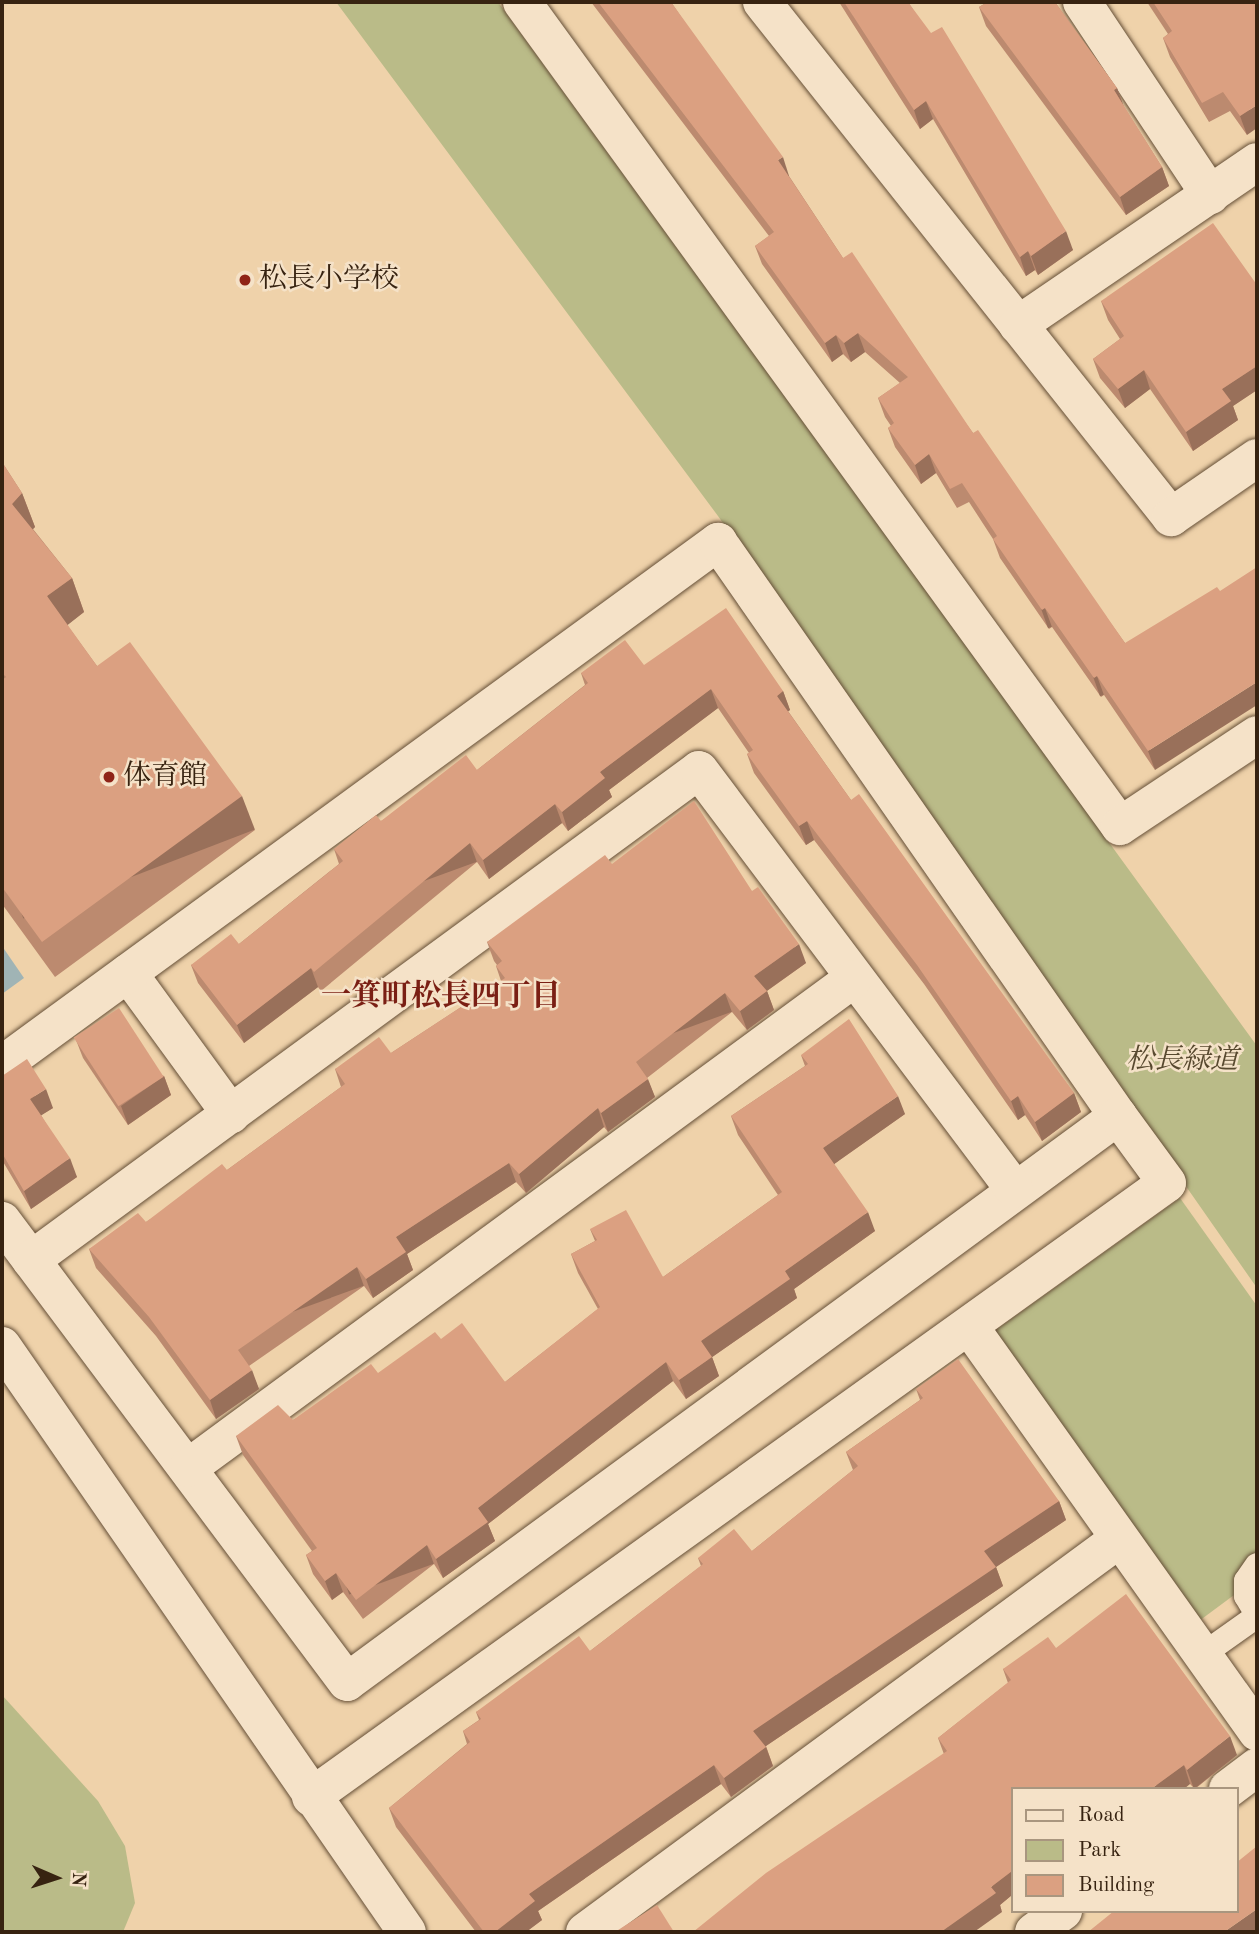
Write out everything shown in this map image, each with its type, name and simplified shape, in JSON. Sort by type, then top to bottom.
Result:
[{"type":"street","points":[[522,2],[1120,826],[1257,735]]},
{"type":"street","points":[[762,2],[1171,517],[1257,458]]},
{"type":"street","points":[[1082,2],[1210,195]]},
{"type":"street","points":[[1017,325],[1257,162]]},
{"type":"street","points":[[2,1065],[718,542],[1167,1183],[311,1797]]},
{"type":"street","points":[[31,1260],[699,771],[853,979],[1014,1189]]},
{"type":"street","points":[[128,973],[231,1114]]},
{"type":"street","points":[[188,1468],[853,979]]},
{"type":"street","points":[[2,1221],[347,1682],[1118,1115]]},
{"type":"street","points":[[969,1326],[1257,1732]]},
{"type":"street","points":[[2,1346],[311,1797],[407,1932]]},
{"type":"street","points":[[585,1932],[1119,1539]]},
{"type":"street","points":[[1231,1787],[1257,1767]]},
{"type":"street","points":[[1034,1932],[1060,1913]]},
{"type":"lane","points":[[1202,1655],[1257,1615],[1246,1596],[1247,1581],[1257,1565]]},
{"type":"green space","name":"松長緑道","points":[[336,2],[498,2],[1257,1046],[1257,1288],[718,516]]},
{"type":"green space","points":[[1180,1198],[1257,1306],[1257,1578],[1199,1621],[993,1332]]},
{"type":"green space","points":[[2,1695],[98,1801],[125,1846],[135,1903],[123,1932],[2,1932]]},
{"type":"shaded area","points":[[2,946],[24,978],[2,994]]},
{"type":"building","points":[[598,2],[671,2],[783,157],[778,160],[843,258],[852,252],[973,433],[978,430],[1125,643],[1217,587],[1220,591],[1257,567],[1257,682],[1148,751],[1097,676],[1094,678],[1045,608],[1042,610],[993,539],[997,536],[962,483],[950,489],[929,454],[915,465],[888,428],[894,423],[878,398],[908,377],[858,333],[844,343],[836,335],[825,343],[755,246],[774,232]]},
{"type":"building","points":[[844,2],[908,2],[931,33],[942,27],[1066,231],[1031,256],[1028,251],[1020,257],[926,101],[914,110]]},
{"type":"building","points":[[988,2],[1055,2],[1117,88],[1114,90],[1162,167],[1120,197],[979,7]]},
{"type":"building","points":[[1153,2],[1257,2],[1257,105],[1240,116],[1223,92],[1202,103],[1163,38],[1172,31]]},
{"type":"building","points":[[1213,223],[1257,285],[1257,366],[1222,389],[1231,401],[1186,432],[1144,370],[1118,389],[1093,359],[1124,336],[1101,301]]},
{"type":"building","name":"体育館","points":[[2,462],[22,493],[12,504],[72,578],[47,596],[97,666],[130,642],[242,796],[42,942],[2,887],[2,680],[6,677],[2,673]]},
{"type":"building","points":[[726,608],[783,691],[777,696],[851,800],[859,794],[1074,1093],[1035,1122],[1018,1096],[1011,1101],[917,965],[807,821],[799,826],[747,754],[753,750],[711,689],[600,772],[605,778],[562,812],[555,804],[483,860],[470,843],[314,972],[311,968],[237,1025],[191,965],[231,934],[239,944],[343,861],[334,849],[376,815],[381,821],[466,755],[477,770],[588,683],[581,673],[625,640],[644,665]]},
{"type":"building","points":[[694,801],[752,891],[758,887],[799,944],[754,976],[767,991],[740,1011],[725,993],[636,1062],[648,1079],[601,1113],[598,1108],[519,1174],[509,1163],[396,1237],[406,1252],[366,1279],[357,1267],[238,1350],[252,1370],[210,1400],[149,1317],[89,1249],[138,1213],[146,1222],[222,1164],[227,1170],[345,1084],[335,1069],[379,1037],[391,1053],[505,978],[496,966],[502,961],[487,942],[605,855],[612,864]]},
{"type":"building","points":[[119,1008],[164,1077],[118,1106],[74,1037]]},
{"type":"building","points":[[849,1019],[898,1096],[823,1148],[868,1212],[785,1271],[790,1279],[701,1341],[712,1357],[679,1380],[666,1362],[478,1508],[488,1522],[436,1559],[427,1545],[356,1600],[336,1573],[325,1581],[306,1555],[317,1548],[236,1436],[278,1405],[293,1420],[371,1364],[378,1373],[435,1332],[441,1339],[462,1323],[505,1382],[600,1307],[571,1254],[597,1240],[590,1229],[626,1210],[663,1277],[782,1192],[731,1116],[808,1064],[801,1055]]},
{"type":"building","points":[[27,1059],[46,1089],[30,1099],[70,1158],[24,1191],[2,1153],[2,1076]]},
{"type":"building","points":[[958,1359],[1059,1501],[984,1551],[996,1567],[753,1731],[766,1747],[724,1778],[714,1765],[529,1894],[535,1901],[495,1932],[484,1932],[389,1808],[470,1742],[463,1731],[481,1719],[476,1712],[579,1636],[590,1651],[703,1564],[698,1558],[734,1529],[752,1551],[858,1466],[846,1452],[923,1398],[916,1389]]},
{"type":"building","points":[[1126,1594],[1230,1736],[1187,1770],[1184,1765],[1154,1787],[1010,1787],[1010,1873],[991,1887],[996,1893],[941,1932],[693,1932],[766,1873],[947,1751],[938,1738],[1011,1680],[1003,1669],[1048,1637],[1056,1648]]},
{"type":"building","points":[[1257,1846],[1257,1909],[1224,1932],[1088,1932],[1112,1913],[1238,1913],[1238,1861]]},
{"type":"building","points":[[657,1905],[674,1932],[615,1932]]},
{"type":"place","name":"松長小学校","points":[[245,280]]},
{"type":"place","name":"体育館","points":[[109,777]]},
{"type":"district","name":"一箕町松長四丁目","points":[[441,997]]}]
